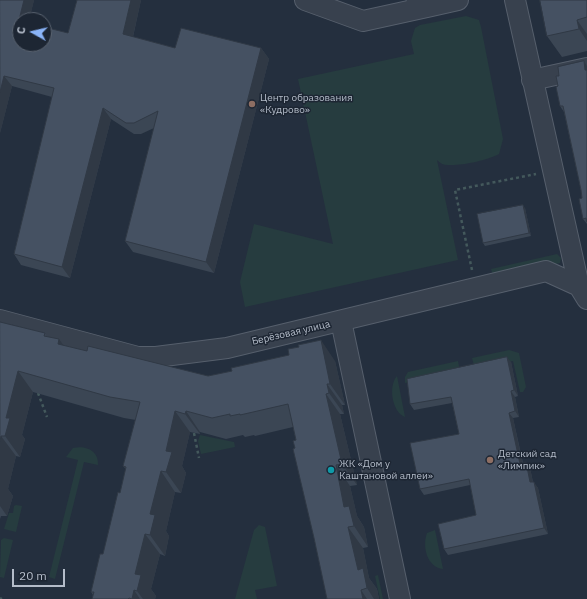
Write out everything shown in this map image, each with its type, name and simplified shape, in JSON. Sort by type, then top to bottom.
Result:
[{"type":"lane","points":[[305,0],[363,21],[458,0]]},
{"type":"lane","points":[[400,0],[427,7]]},
{"type":"lane","points":[[515,0],[532,80],[583,292]]},
{"type":"lane","points":[[532,80],[587,68]]},
{"type":"lane","name":"Берёзовая улица","points":[[0,320],[138,357],[156,357],[227,348],[546,271],[583,292]]},
{"type":"lane","points":[[341,321],[400,599]]},
{"type":"path","points":[[475,287],[455,190],[553,170]]},
{"type":"path","points":[[38,393],[47,417]]},
{"type":"path","points":[[194,433],[199,458]]},
{"type":"green space","points":[[466,16],[479,20],[503,139],[499,154],[482,160],[467,164],[446,165],[437,160],[458,260],[245,307],[240,282],[254,224],[333,244],[298,79],[414,54],[411,41],[415,28],[420,25]]},
{"type":"green space","points":[[557,254],[561,258],[560,263],[493,276],[491,269]]},
{"type":"green space","points":[[509,350],[519,353],[526,387],[523,392],[520,392],[513,361],[475,369],[472,358]]},
{"type":"green space","points":[[458,361],[460,372],[405,383],[405,377],[408,372]]},
{"type":"green space","points":[[397,376],[405,417],[397,410],[394,404],[392,392],[394,380]]},
{"type":"green space","points":[[200,435],[234,442],[235,447],[201,454],[198,441]]},
{"type":"green space","points":[[83,447],[91,450],[98,460],[98,465],[84,462],[55,579],[49,577],[78,460],[66,457],[73,448]]},
{"type":"green space","points":[[14,506],[22,506],[16,532],[4,529],[9,513],[13,513]]},
{"type":"green space","points":[[259,525],[265,527],[277,586],[255,590],[257,599],[235,599],[254,530]]},
{"type":"green space","points":[[435,530],[443,569],[433,564],[427,556],[425,544],[427,533]]},
{"type":"green space","points":[[4,538],[13,540],[4,578],[0,577],[1,540]]},
{"type":"green space","points":[[378,575],[383,599],[380,599],[375,576]]},
{"type":"building","points":[[0,0],[24,0],[21,12],[12,12],[12,52],[52,52],[52,29],[68,33],[77,0],[131,0],[123,34],[175,48],[181,28],[261,48],[206,262],[125,241],[158,111],[134,123],[126,123],[103,108],[62,267],[14,254],[54,88],[4,76],[0,92]]},
{"type":"building","points":[[540,0],[587,0],[587,17],[577,20],[579,29],[547,36]]},
{"type":"building","points":[[584,61],[585,70],[587,70],[587,222],[586,218],[583,219],[579,199],[582,198],[581,190],[563,106],[560,106],[556,87],[558,86],[556,76],[559,76],[558,67]]},
{"type":"building","points":[[523,205],[529,233],[483,243],[477,214]]},
{"type":"building","name":"ЖК «Дом у Каштановой аллеи»","points":[[0,322],[45,333],[44,336],[59,339],[58,344],[87,351],[88,346],[208,376],[232,371],[231,368],[289,355],[288,349],[299,347],[298,345],[321,340],[330,384],[327,384],[329,393],[326,394],[342,464],[336,465],[344,507],[349,506],[354,526],[348,527],[358,570],[363,568],[367,588],[361,590],[363,599],[327,599],[293,449],[295,448],[293,441],[296,440],[288,404],[240,415],[230,416],[230,414],[212,418],[186,411],[185,414],[175,411],[166,451],[172,452],[166,472],[161,471],[150,514],[155,515],[150,535],[145,534],[135,574],[141,575],[137,591],[134,590],[132,599],[92,599],[94,592],[91,592],[100,554],[103,554],[118,492],[120,493],[126,467],[123,466],[140,402],[110,397],[18,371],[6,418],[10,418],[5,436],[1,436],[0,441]]},
{"type":"building","points":[[507,357],[514,390],[511,391],[515,411],[509,413],[520,464],[526,462],[530,482],[534,482],[544,528],[444,549],[438,524],[476,515],[469,479],[420,489],[410,443],[459,434],[451,397],[410,404],[407,379]]},
{"type":"place","name":"Центр образования «Кудрово»","points":[[252,104]]},
{"type":"place","name":"Детский сад «Лимпик»","points":[[490,460]]},
{"type":"place","name":"ЖК «Дом у Каштановой аллеи»","points":[[331,470]]}]
